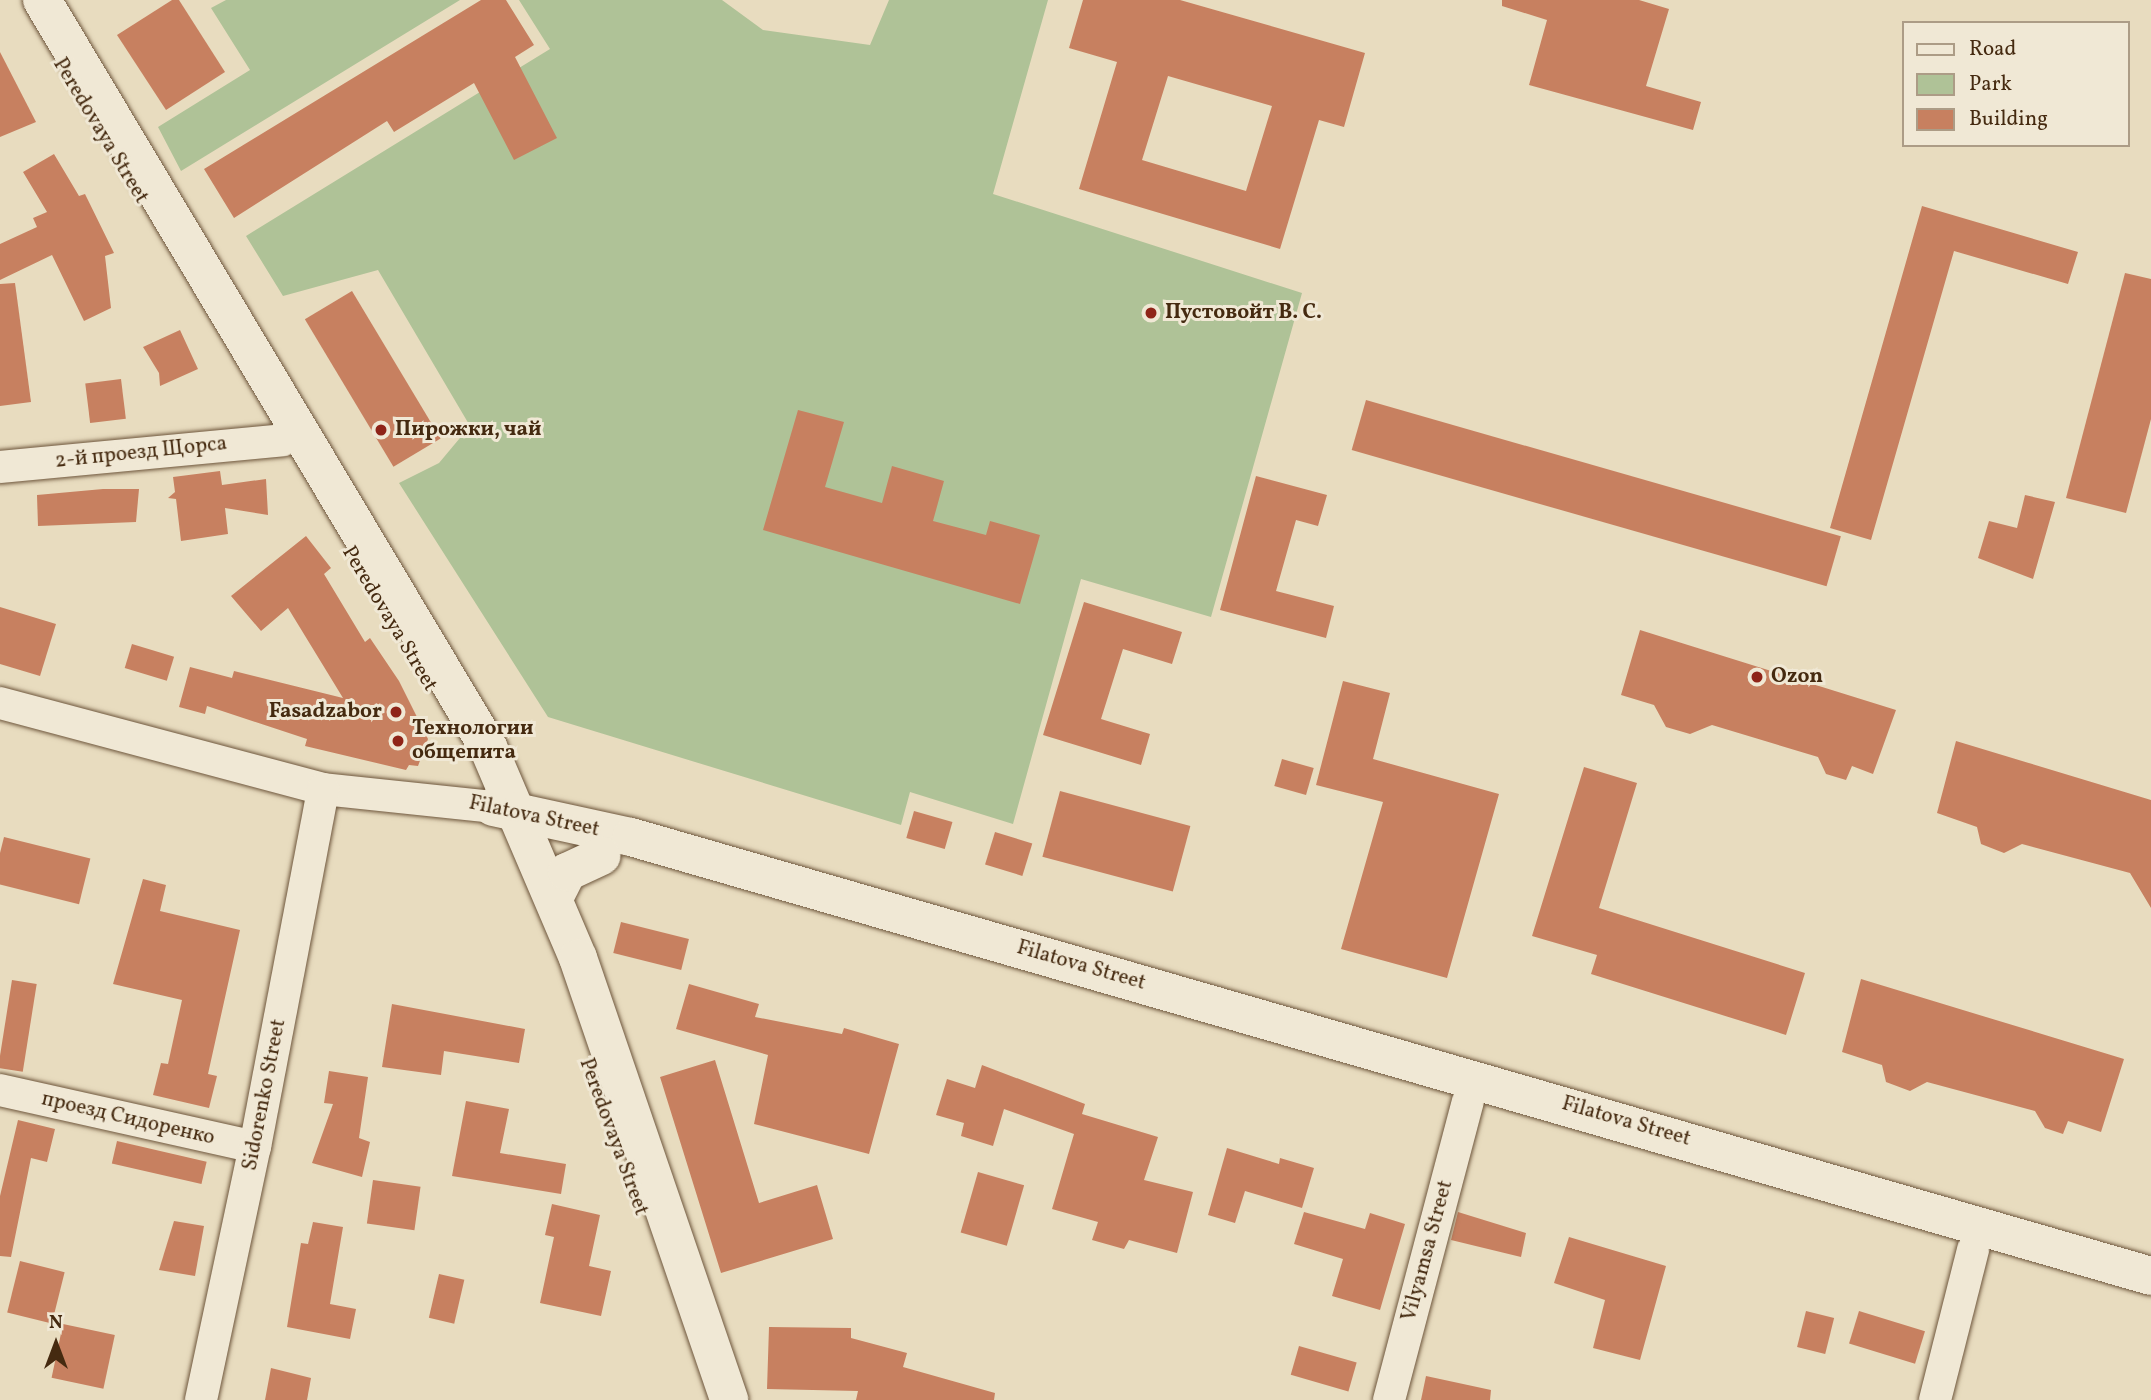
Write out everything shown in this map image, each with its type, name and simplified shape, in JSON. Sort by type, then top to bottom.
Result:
[{"type":"main road","name":"Peredovaya Street","points":[[21,0],[555,897],[689,1273],[729,1400]]},
{"type":"main road","points":[[42,0],[488,747],[512,823],[601,856],[1468,1102],[2151,1301]]},
{"type":"main road","name":"Peredovaya Street","points":[[512,823],[708,1400]]},
{"type":"main road","name":"Filatova Street","points":[[512,823],[670,849],[2151,1276]]},
{"type":"main road","points":[[555,897],[567,872],[601,856]]},
{"type":"street","name":"2-й проезд Щорса","points":[[0,467],[283,440]]},
{"type":"street","name":"Filatova Street","points":[[0,703],[323,789],[512,823]]},
{"type":"street","name":"Sidorenko Street","points":[[201,1400],[255,1147],[323,789]]},
{"type":"street","name":"проезд Сидоренко","points":[[0,1090],[255,1147]]},
{"type":"street","name":"Vilyamsa Street","points":[[1389,1400],[1468,1102]]},
{"type":"street","points":[[1936,1400],[1973,1250]]},
{"type":"green space","points":[[226,0],[460,0],[181,171],[158,127],[250,70],[211,8]]},
{"type":"green space","points":[[519,0],[722,0],[763,30],[870,45],[889,0],[1048,0],[993,194],[1302,293],[1211,617],[1081,579],[1013,824],[910,792],[901,825],[548,717],[399,483],[439,463],[470,426],[378,270],[283,296],[246,236],[550,49]]},
{"type":"building","points":[[172,0],[179,0],[225,72],[166,110],[117,35]]},
{"type":"building","points":[[481,0],[506,0],[534,45],[515,57],[557,138],[514,160],[474,83],[394,132],[387,121],[234,218],[204,169]]},
{"type":"building","points":[[1083,0],[1180,0],[1365,53],[1344,127],[1319,120],[1280,249],[1079,189],[1117,62],[1069,48]],"holes":[[[1168,76],[1272,106],[1246,191],[1142,160]]]},
{"type":"building","points":[[1502,0],[1639,0],[1669,9],[1646,86],[1701,102],[1693,130],[1529,85],[1547,20],[1502,6]]},
{"type":"building","points":[[0,52],[36,122],[0,137]]},
{"type":"building","points":[[54,154],[79,196],[85,194],[114,253],[105,256],[111,308],[84,321],[52,255],[0,280],[0,244],[37,227],[33,218],[47,212],[23,172]]},
{"type":"building","points":[[1922,206],[2078,252],[2068,284],[1954,251],[1871,540],[1830,528]]},
{"type":"building","points":[[2125,273],[2151,279],[2151,419],[2126,513],[2066,498]]},
{"type":"building","points":[[15,283],[31,402],[0,406],[0,284]]},
{"type":"building","points":[[352,291],[441,438],[393,467],[305,319]]},
{"type":"building","points":[[180,330],[198,369],[160,386],[159,373],[143,347]]},
{"type":"building","points":[[121,379],[126,419],[90,423],[85,383]]},
{"type":"building","points":[[1366,400],[1841,536],[1827,586],[1352,450]]},
{"type":"building","points":[[798,410],[844,422],[825,487],[882,503],[892,466],[944,481],[933,521],[986,535],[990,521],[1040,535],[1020,604],[763,530]]},
{"type":"building","points":[[220,471],[222,485],[266,479],[268,515],[225,508],[228,534],[181,541],[176,499],[168,498],[175,492],[173,477]]},
{"type":"building","points":[[1256,476],[1327,495],[1318,526],[1296,520],[1276,591],[1334,606],[1326,638],[1220,610]]},
{"type":"building","points":[[103,489],[139,489],[136,522],[38,526],[37,495]]},
{"type":"building","points":[[2025,495],[2055,502],[2033,579],[1978,558],[1989,521],[2017,528]]},
{"type":"building","points":[[306,536],[331,568],[324,574],[365,642],[370,638],[399,681],[428,739],[418,766],[409,765],[406,770],[305,746],[307,739],[207,706],[205,714],[179,707],[190,667],[232,678],[234,671],[343,698],[288,608],[261,631],[231,596]]},
{"type":"building","points":[[1084,602],[1182,632],[1172,664],[1123,649],[1101,719],[1150,734],[1141,765],[1043,735]]},
{"type":"building","points":[[0,607],[56,624],[40,676],[0,664]]},
{"type":"building","points":[[1640,630],[1896,710],[1873,774],[1852,766],[1846,780],[1826,774],[1818,757],[1712,725],[1690,734],[1666,727],[1654,705],[1621,695]]},
{"type":"building","points":[[132,644],[174,657],[167,681],[125,668]]},
{"type":"building","points":[[1343,681],[1390,693],[1373,759],[1499,794],[1447,978],[1341,949],[1383,802],[1316,785]]},
{"type":"building","points":[[1956,741],[2151,800],[2151,908],[2130,873],[2022,844],[2004,853],[1981,844],[1977,827],[1937,813]]},
{"type":"building","points":[[1282,759],[1314,768],[1306,795],[1274,786]]},
{"type":"building","points":[[1584,767],[1637,783],[1599,908],[1805,973],[1786,1035],[1591,974],[1597,955],[1532,936]]},
{"type":"building","points":[[1060,791],[1190,826],[1173,892],[1042,857]]},
{"type":"building","points":[[914,811],[952,822],[945,849],[906,838]]},
{"type":"building","points":[[995,832],[1032,843],[1022,876],[985,865]]},
{"type":"building","points":[[4,837],[90,859],[79,904],[0,884],[0,853]]},
{"type":"building","points":[[143,879],[166,885],[160,911],[240,930],[208,1074],[217,1076],[209,1108],[153,1095],[161,1063],[168,1064],[182,1000],[113,984]]},
{"type":"building","points":[[621,922],[689,939],[681,970],[613,953]]},
{"type":"building","points":[[1861,979],[2124,1059],[2101,1132],[2068,1121],[2063,1134],[2045,1128],[2035,1111],[1927,1082],[1910,1091],[1886,1082],[1882,1065],[1842,1052]]},
{"type":"building","points":[[12,980],[37,984],[23,1072],[0,1068]]},
{"type":"building","points":[[689,984],[759,1004],[755,1017],[842,1034],[844,1028],[899,1044],[869,1154],[754,1124],[768,1055],[676,1029]]},
{"type":"building","points":[[392,1004],[525,1029],[519,1063],[444,1051],[441,1075],[382,1067]]},
{"type":"building","points":[[715,1060],[759,1203],[817,1185],[833,1239],[721,1273],[660,1077]]},
{"type":"building","points":[[982,1065],[1085,1104],[1082,1114],[1158,1137],[1144,1180],[1193,1192],[1177,1253],[1129,1240],[1124,1249],[1092,1240],[1098,1222],[1052,1209],[1074,1134],[1004,1109],[993,1146],[961,1136],[964,1123],[936,1115],[947,1079],[975,1088]]},
{"type":"building","points":[[329,1071],[368,1077],[359,1138],[370,1142],[362,1177],[312,1163],[333,1104],[324,1103]]},
{"type":"building","points":[[466,1101],[509,1109],[500,1153],[566,1164],[561,1194],[452,1176]]},
{"type":"building","points":[[18,1120],[55,1129],[47,1162],[31,1158],[11,1257],[0,1256],[0,1196]]},
{"type":"building","points":[[117,1141],[207,1162],[201,1184],[112,1163]]},
{"type":"building","points":[[1227,1148],[1279,1164],[1280,1158],[1314,1168],[1302,1208],[1245,1191],[1235,1223],[1208,1215]]},
{"type":"building","points":[[978,1172],[1024,1185],[1007,1246],[961,1233]]},
{"type":"building","points":[[373,1180],[421,1187],[414,1230],[367,1224]]},
{"type":"building","points":[[552,1204],[600,1215],[589,1266],[611,1271],[601,1316],[540,1303],[554,1237],[545,1235]]},
{"type":"building","points":[[1304,1212],[1365,1229],[1370,1213],[1405,1224],[1380,1310],[1332,1296],[1343,1259],[1294,1244]]},
{"type":"building","points":[[1458,1212],[1526,1233],[1521,1257],[1451,1240]]},
{"type":"building","points":[[174,1221],[204,1226],[195,1276],[159,1270]]},
{"type":"building","points":[[313,1222],[343,1227],[330,1304],[356,1309],[350,1339],[287,1327],[301,1243],[308,1244]]},
{"type":"building","points":[[1569,1237],[1666,1266],[1640,1360],[1593,1348],[1605,1300],[1554,1283]]},
{"type":"building","points":[[20,1261],[65,1272],[52,1324],[7,1312]]},
{"type":"building","points":[[439,1274],[464,1280],[454,1324],[429,1318]]},
{"type":"building","points":[[1806,1311],[1834,1318],[1825,1354],[1797,1347]]},
{"type":"building","points":[[1859,1311],[1925,1331],[1915,1364],[1849,1344]]},
{"type":"building","points":[[63,1324],[115,1335],[103,1389],[52,1378]]},
{"type":"building","points":[[769,1327],[851,1328],[851,1338],[907,1353],[903,1367],[995,1393],[994,1400],[856,1400],[858,1391],[767,1389]]},
{"type":"building","points":[[1299,1346],[1357,1363],[1348,1391],[1291,1375]]},
{"type":"building","points":[[271,1368],[311,1378],[307,1400],[265,1400]]},
{"type":"building","points":[[1426,1376],[1491,1390],[1490,1400],[1421,1400]]},
{"type":"place","name":"Пустовойт В. С.","points":[[1151,313]]},
{"type":"place","name":"Пирожки, чай","points":[[381,430]]},
{"type":"place","name":"Ozon","points":[[1757,677]]},
{"type":"place","name":"Fasadzabor","points":[[396,712]]},
{"type":"place","name":"Технологии общепита","points":[[398,741]]}]
